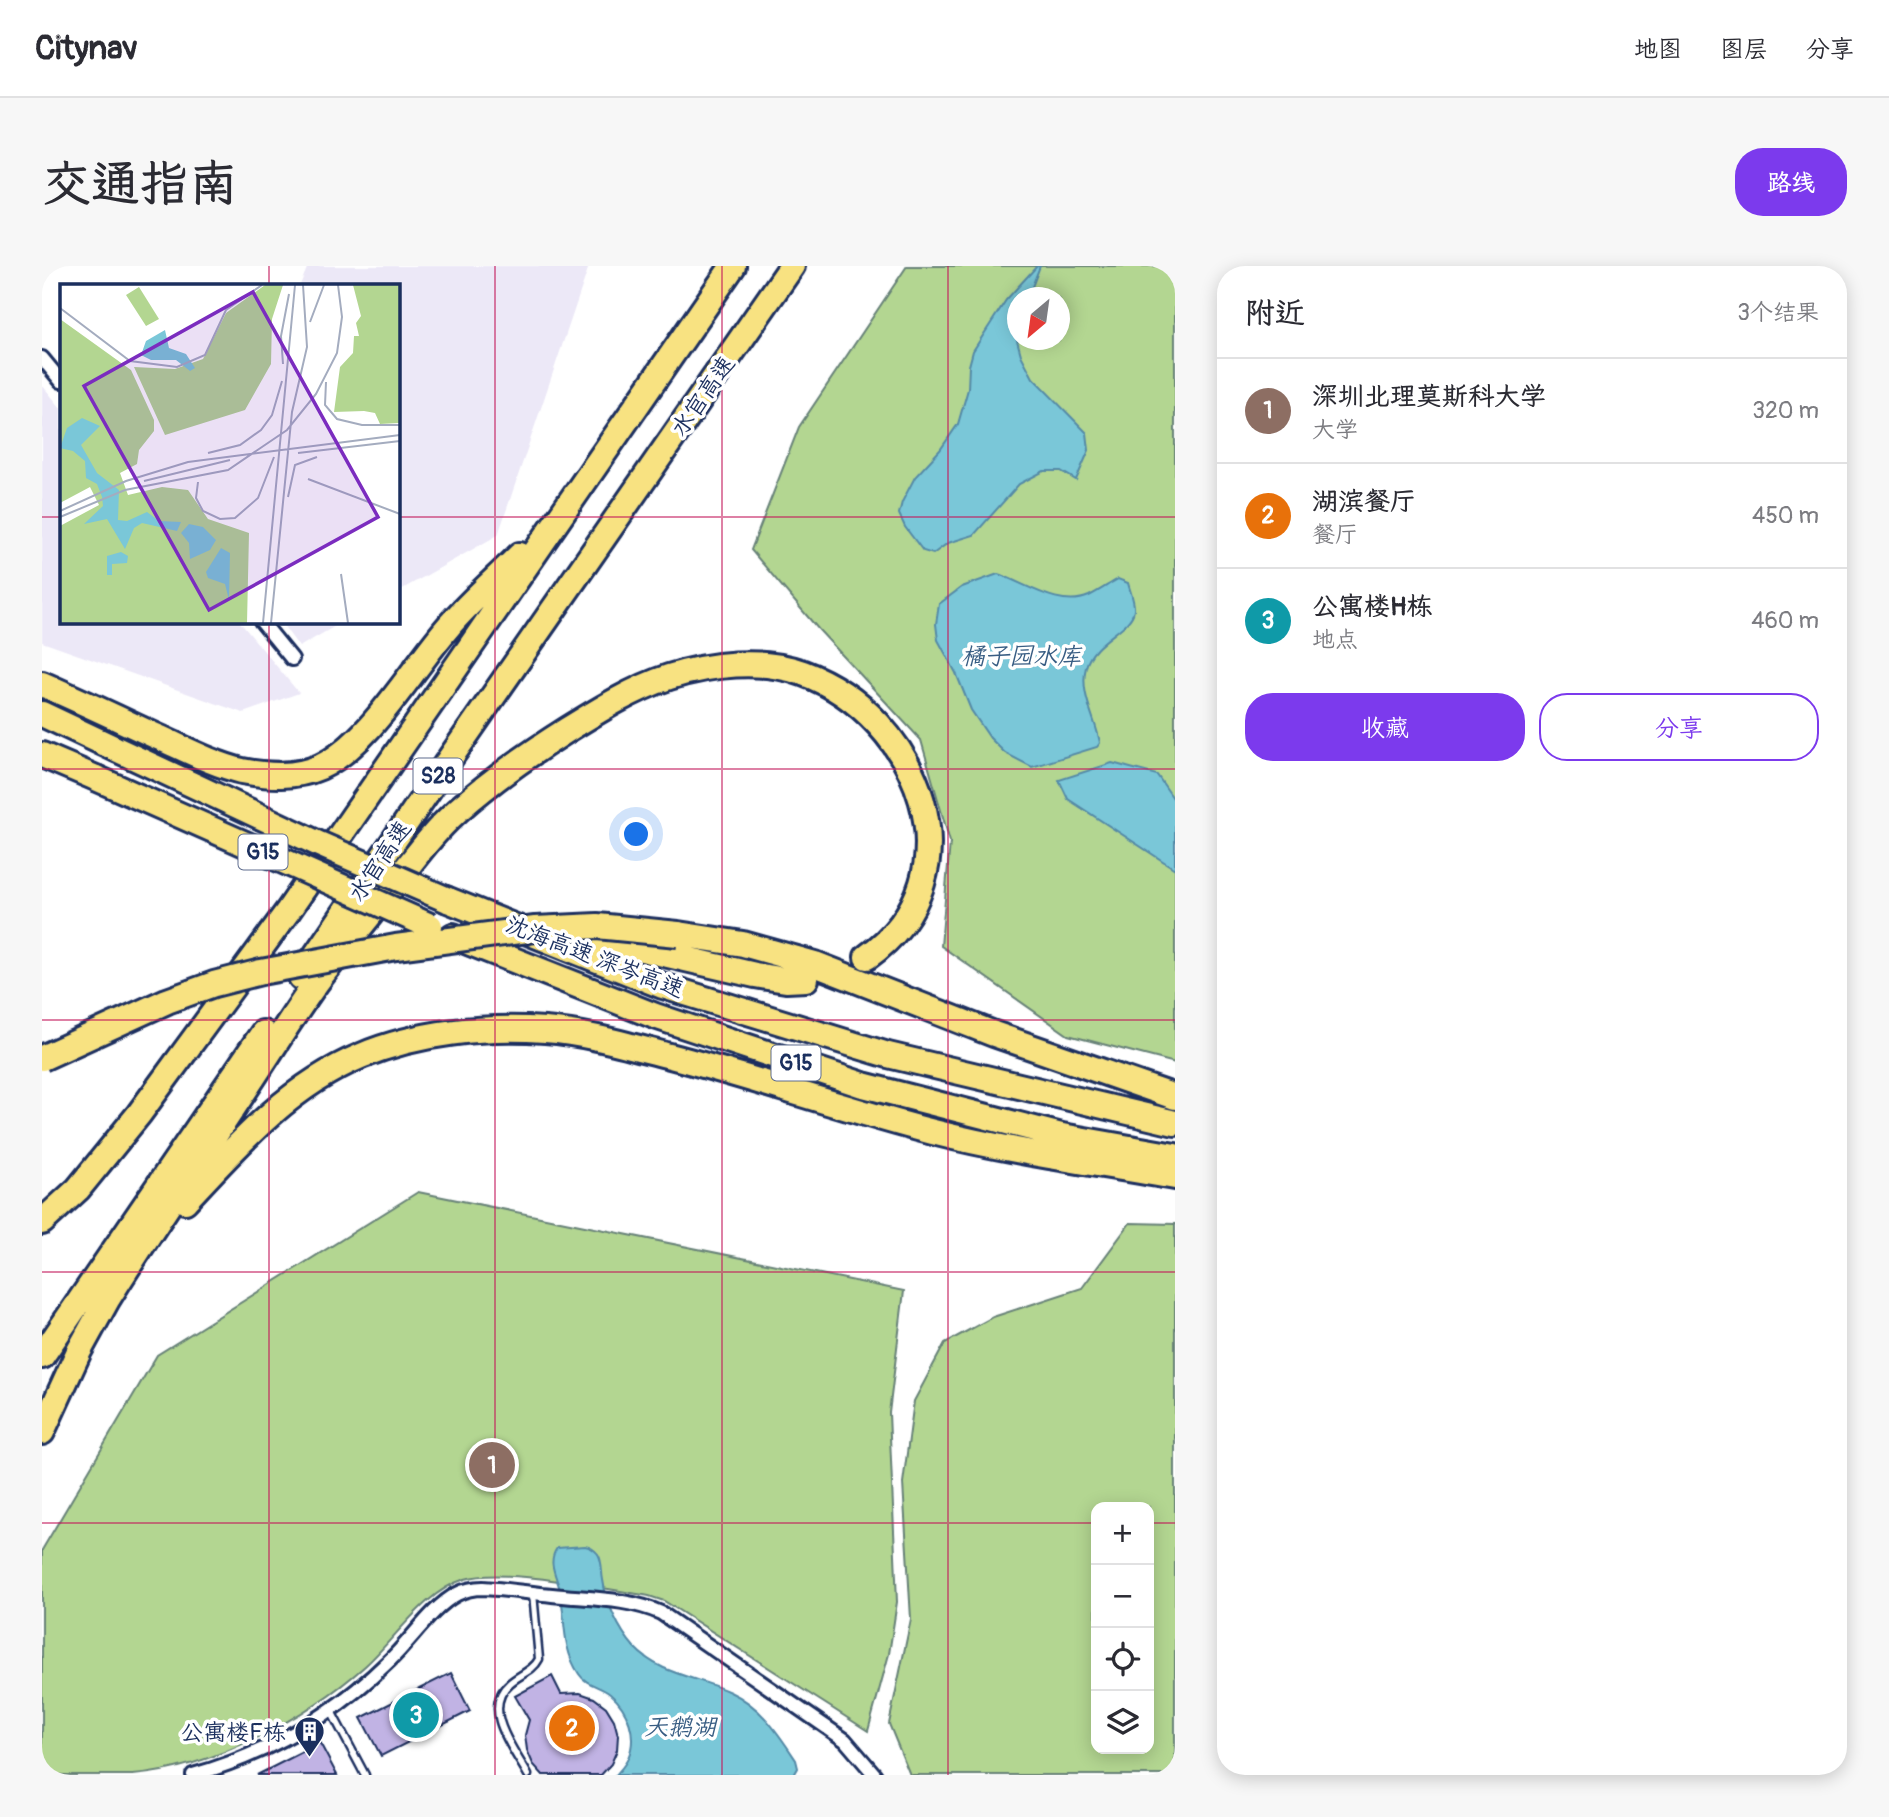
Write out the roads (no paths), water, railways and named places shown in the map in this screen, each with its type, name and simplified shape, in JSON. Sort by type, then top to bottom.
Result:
[{"type":"highway","name":"水官高速","points":[[42,1222],[78,1189],[103,1160],[186,1051],[303,889],[733,266]]},
{"type":"highway","name":"水官高速","points":[[42,1356],[453,754],[793,266]]},
{"type":"highway","points":[[42,684],[195,754],[239,770],[279,776],[299,774],[336,758],[352,744],[449,625],[564,512]]},
{"type":"highway","points":[[42,1432],[79,1351],[137,1252],[316,983],[435,833],[458,810],[527,755],[605,706],[669,677],[726,666],[755,664],[788,669],[810,676],[840,691],[874,719],[901,753],[921,794],[926,816],[927,859],[923,880],[907,916],[893,934],[867,957]]},
{"type":"highway","name":"沈海高速 深岑高速","points":[[42,714],[319,844],[455,903],[663,986],[862,1047],[1175,1123]]},
{"type":"highway","name":"沈海高速 深岑高速","points":[[42,755],[430,926],[655,1016],[863,1085],[1062,1136],[1175,1156]]},
{"type":"highway","points":[[455,903],[722,968],[786,980],[806,979]]},
{"type":"highway","points":[[42,1058],[167,1001],[261,972],[396,947],[535,929],[597,926],[743,944],[815,964],[994,1034],[1175,1097]]},
{"type":"highway","points":[[137,1252],[267,1117],[299,1090],[330,1071],[363,1055],[420,1038],[505,1029],[547,1030],[638,1048],[934,1132],[1175,1177]]},
{"type":"street","points":[[42,358],[60,380]]},
{"type":"street","points":[[263,623],[292,659]]},
{"type":"street","points":[[194,1775],[263,1749],[331,1711],[387,1663],[445,1601],[459,1593],[482,1588],[618,1602],[649,1608],[686,1628],[845,1740],[870,1773]]},
{"type":"lane","points":[[528,1775],[499,1721],[497,1710],[498,1699],[503,1690],[534,1667],[539,1659],[533,1593]]},
{"type":"lane","points":[[331,1711],[365,1775]]},
{"type":"water","points":[[1037,266],[1040,266],[1032,287],[1018,287]]},
{"type":"water","points":[[1006,300],[1007,350],[1020,350],[1033,378],[1087,433],[1089,450],[1076,480],[1061,471],[1044,471],[1019,484],[974,535],[948,543],[933,554],[923,551],[899,514],[902,502],[915,477],[940,450],[958,424],[968,389],[973,351]]},
{"type":"water","name":"橘子园水库","points":[[998,574],[1043,593],[1066,599],[1089,596],[1118,579],[1128,583],[1134,607],[1131,617],[1096,650],[1086,667],[1084,677],[1100,743],[1097,747],[1032,767],[1005,753],[990,738],[971,710],[956,673],[938,640],[936,624],[939,604],[962,587]]},
{"type":"water","points":[[1112,763],[1157,775],[1175,801],[1175,869],[1068,799],[1059,780]]},
{"type":"water","name":"天鹅湖","points":[[585,1546],[600,1557],[610,1607],[623,1633],[634,1647],[667,1670],[730,1692],[751,1705],[775,1730],[796,1760],[798,1768],[794,1775],[616,1775],[631,1750],[629,1723],[616,1700],[606,1691],[585,1681],[573,1664],[567,1643],[560,1590],[552,1563],[557,1548]]},
{"type":"place","name":"深圳北理莫斯科大学","points":[[492,1465]]},
{"type":"place","name":"公寓楼H栋","points":[[416,1715]]},
{"type":"place","name":"湖滨餐厅","points":[[572,1728]]},
{"type":"place","name":"公寓楼F栋","points":[[309,1759]]}]
